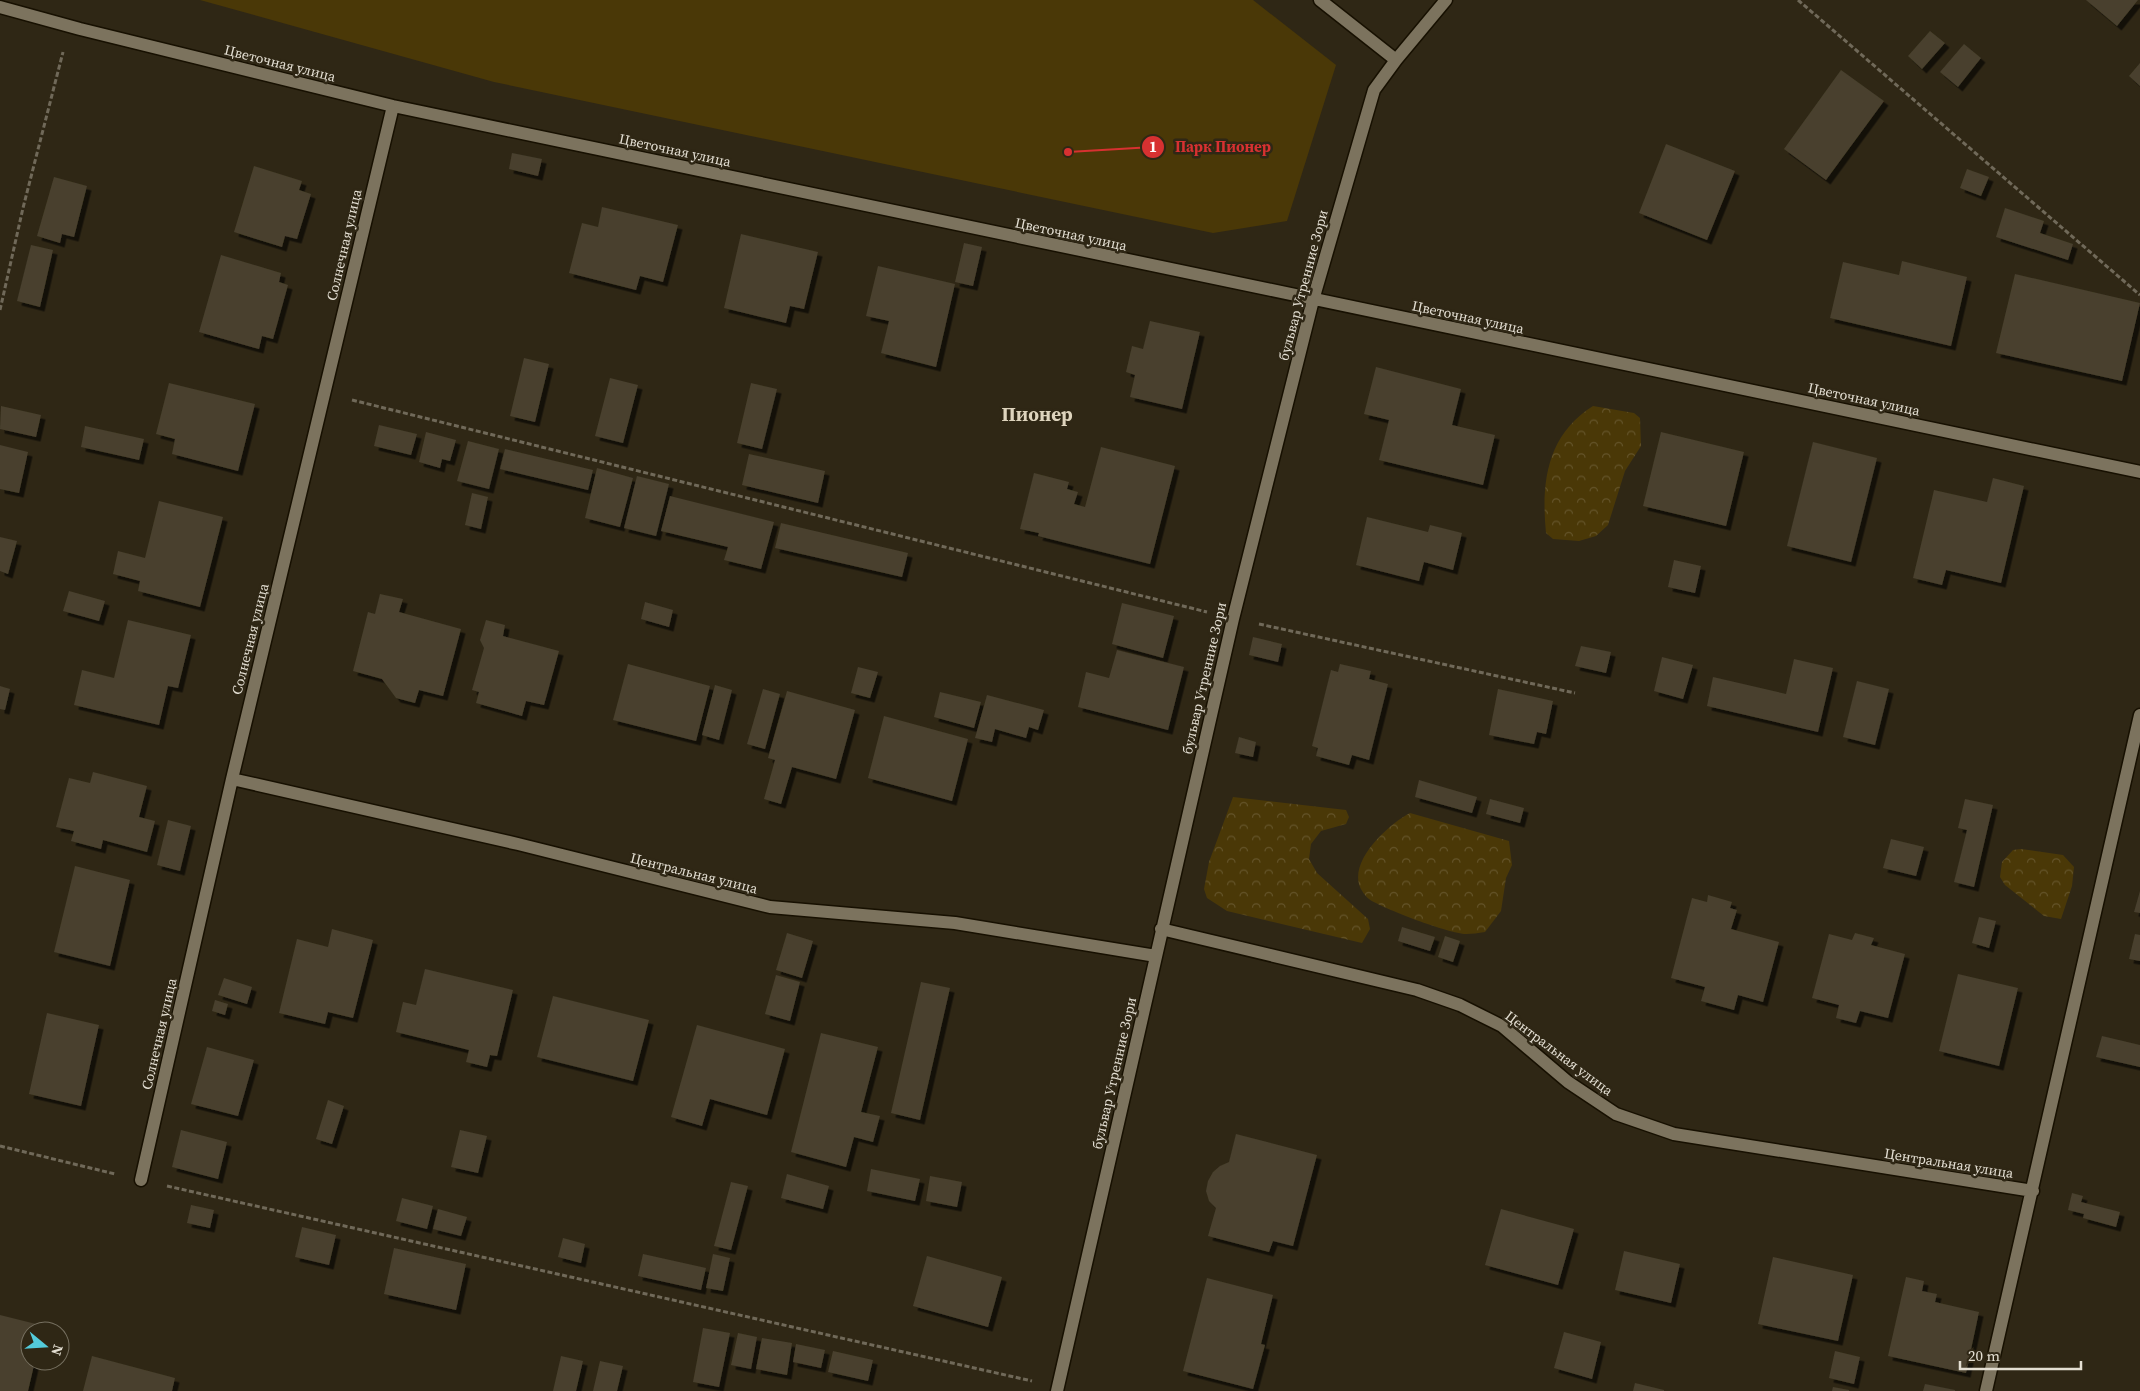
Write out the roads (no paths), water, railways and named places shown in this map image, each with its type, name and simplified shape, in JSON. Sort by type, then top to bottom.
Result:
[{"type":"street","points":[[1320,0],[1396,60]]},
{"type":"street","name":"бульвар Утренние Зори","points":[[1057,1389],[1232,618],[1313,300],[1374,90],[1396,60],[1446,0]]},
{"type":"street","name":"Цветочная улица","points":[[0,7],[70,27],[393,106],[2140,472]]},
{"type":"street","name":"Солнечная улица","points":[[141,1180],[232,779],[393,106]]},
{"type":"street","points":[[1986,1391],[2033,1191],[2115,817],[2140,715]]},
{"type":"street","name":"Центральная улица","points":[[232,779],[518,844],[770,907],[955,922],[1156,956]]},
{"type":"street","name":"Центральная улица","points":[[1161,929],[1417,990],[1460,1005],[1502,1026],[1568,1082],[1616,1114],[1674,1134],[2033,1191]]},
{"type":"place","name":"Парк Пионер","points":[[1068,152]]},
{"type":"district","name":"Пионер","points":[[1037,414]]}]
